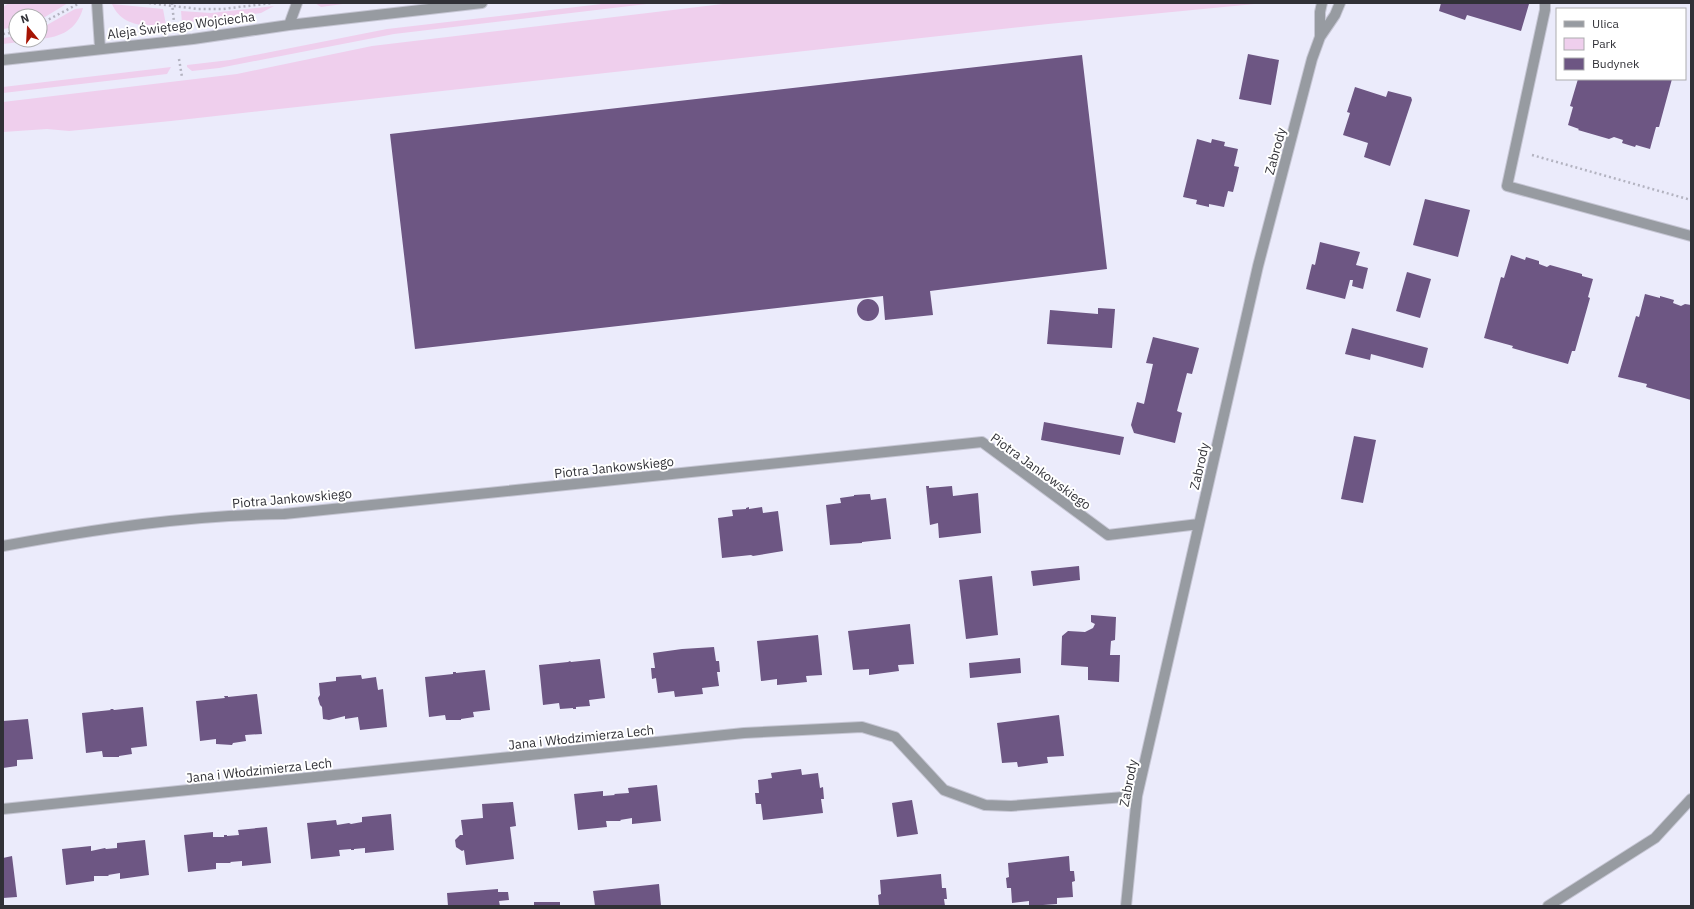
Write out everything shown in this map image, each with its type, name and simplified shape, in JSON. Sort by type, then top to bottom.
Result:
[{"type":"street","points":[[96,3],[100,48]]},
{"type":"street","points":[[290,25],[297,3]]},
{"type":"street","name":"Aleja Świętego Wojciecha","points":[[3,60],[482,3]]},
{"type":"street","name":"Zabrody","points":[[1320,37],[1320,12],[1322,3]]},
{"type":"street","name":"Zabrody","points":[[1126,906],[1137,796],[1258,266],[1312,59],[1320,37],[1335,15],[1340,3]]},
{"type":"street","points":[[1545,3],[1545,10],[1507,186],[1691,236]]},
{"type":"street","name":"Piotra Jankowskiego","points":[[3,546],[126,525],[208,518],[284,514],[982,442],[1108,536],[1199,524]]},
{"type":"street","name":"Jana i Włodzimierza Lech","points":[[3,809],[744,733],[862,727],[894,737],[944,790],[985,805],[1010,806],[1137,796]]},
{"type":"street","points":[[1548,906],[1655,838],[1691,799]]},
{"type":"path","points":[[48,19],[75,4],[84,3]]},
{"type":"path","points":[[149,3],[198,9],[223,9],[272,3]]},
{"type":"path","points":[[1526,153],[1691,200]]},
{"type":"green space","points":[[9,3],[68,3],[48,15],[48,8],[8,8],[8,28],[3,29],[3,7]]},
{"type":"green space","points":[[315,3],[350,3],[321,7]]},
{"type":"green space","points":[[610,3],[655,3],[394,34],[219,68],[192,71],[187,67],[187,65],[230,60],[387,29]]},
{"type":"green space","points":[[731,3],[1265,3],[1048,24],[171,121],[69,131],[47,129],[3,132],[3,102],[237,74],[372,46]]},
{"type":"green space","points":[[112,4],[163,9],[166,25],[134,24],[116,12]]},
{"type":"green space","points":[[274,6],[261,13],[182,23],[181,11],[211,13]]},
{"type":"green space","points":[[83,8],[77,22],[67,31],[48,38],[48,24],[75,9]]},
{"type":"green space","points":[[8,37],[8,43],[3,44],[3,38]]},
{"type":"green space","points":[[171,67],[167,74],[3,93],[3,87]]},
{"type":"building","points":[[1441,3],[1529,4],[1521,31],[1467,15],[1465,20],[1439,11]]},
{"type":"building","points":[[1248,54],[1279,60],[1271,105],[1239,99]]},
{"type":"building","points":[[1082,55],[1107,269],[930,291],[933,315],[885,320],[883,296],[415,349],[390,134]]},
{"type":"building","points":[[1578,80],[1672,80],[1659,127],[1656,127],[1650,149],[1636,145],[1635,147],[1622,143],[1623,140],[1614,137],[1609,139],[1578,130],[1579,129],[1568,125],[1573,107],[1570,106]]},
{"type":"building","points":[[1355,87],[1386,97],[1388,91],[1411,97],[1412,100],[1390,166],[1364,157],[1368,143],[1343,135],[1350,113],[1347,112]]},
{"type":"building","points":[[1197,139],[1211,143],[1212,139],[1225,142],[1224,146],[1238,149],[1234,166],[1239,167],[1236,180],[1233,192],[1228,191],[1224,207],[1209,204],[1209,207],[1196,204],[1197,200],[1183,197]]},
{"type":"building","points":[[1425,199],[1470,210],[1458,257],[1413,245]]},
{"type":"building","points":[[1320,242],[1360,252],[1356,265],[1368,268],[1363,289],[1352,286],[1353,280],[1350,280],[1345,299],[1306,289],[1312,264],[1315,265]]},
{"type":"building","points":[[1511,255],[1525,260],[1526,257],[1539,261],[1539,264],[1547,267],[1550,265],[1582,274],[1582,276],[1593,279],[1588,297],[1590,298],[1575,351],[1572,351],[1568,364],[1512,348],[1513,346],[1484,338],[1501,277],[1504,278]]},
{"type":"building","points":[[1407,272],[1431,279],[1420,318],[1396,311]]},
{"type":"building","points":[[1645,294],[1674,300],[1673,303],[1681,306],[1685,304],[1691,305],[1691,400],[1646,387],[1647,384],[1618,377],[1636,316],[1639,317]]},
{"type":"building","points":[[868,299],[876,302],[879,310],[876,318],[868,321],[860,318],[857,310],[860,302]]},
{"type":"building","points":[[1098,308],[1115,309],[1112,348],[1047,344],[1050,310],[1098,314]]},
{"type":"building","points":[[1352,328],[1428,348],[1423,368],[1371,354],[1370,360],[1345,354]]},
{"type":"building","points":[[1153,337],[1199,348],[1192,374],[1187,373],[1177,411],[1182,413],[1175,443],[1134,433],[1131,425],[1137,402],[1144,404],[1153,364],[1146,363]]},
{"type":"building","points":[[1044,422],[1124,437],[1120,455],[1041,440]]},
{"type":"building","points":[[1354,436],[1376,440],[1363,503],[1341,499]]},
{"type":"building","points":[[926,486],[929,486],[929,488],[952,486],[953,496],[978,493],[981,533],[939,538],[938,523],[930,525]]},
{"type":"building","points":[[870,494],[871,500],[886,498],[891,539],[830,545],[826,505],[841,503],[840,498]]},
{"type":"building","points":[[749,507],[749,509],[762,507],[763,513],[778,511],[783,551],[753,556],[722,558],[718,518],[733,516],[732,510],[746,509]]},
{"type":"building","points":[[1079,566],[1080,580],[1033,586],[1031,571]]},
{"type":"building","points":[[992,576],[998,635],[966,639],[959,580]]},
{"type":"building","points":[[1091,615],[1116,617],[1115,640],[1111,641],[1110,655],[1120,655],[1119,682],[1088,680],[1088,667],[1061,665],[1062,636],[1068,631],[1085,632],[1093,628],[1095,624],[1091,622]]},
{"type":"building","points":[[910,624],[914,664],[898,665],[899,671],[869,675],[869,669],[853,670],[848,631]]},
{"type":"building","points":[[818,635],[822,675],[806,676],[807,682],[777,685],[777,679],[761,681],[757,641]]},
{"type":"building","points":[[714,647],[716,661],[719,661],[720,672],[717,672],[719,686],[702,688],[703,694],[675,697],[674,691],[658,693],[656,678],[652,679],[651,668],[655,668],[653,653]]},
{"type":"building","points":[[1020,658],[1021,673],[970,678],[969,663]]},
{"type":"building","points":[[600,659],[605,698],[589,700],[590,706],[576,707],[576,709],[560,709],[559,703],[543,705],[539,665]]},
{"type":"building","points":[[485,670],[490,710],[473,712],[474,717],[461,720],[446,720],[445,715],[429,717],[425,677],[453,674],[453,672]]},
{"type":"building","points":[[361,675],[362,679],[376,677],[378,690],[383,689],[387,727],[360,730],[358,717],[345,719],[345,716],[329,720],[323,719],[322,707],[318,698],[320,695],[319,683],[336,681],[336,677]]},
{"type":"building","points":[[257,694],[262,734],[245,735],[246,741],[233,743],[232,745],[216,744],[216,739],[200,741],[196,701],[225,698],[224,696],[228,697]]},
{"type":"building","points":[[143,707],[147,746],[131,748],[132,754],[119,757],[103,757],[102,751],[86,753],[82,713],[111,710],[110,709],[114,710]]},
{"type":"building","points":[[1059,715],[1064,756],[1047,757],[1048,763],[1018,767],[1017,762],[1002,763],[997,723]]},
{"type":"building","points":[[28,719],[33,759],[17,760],[17,766],[3,768],[3,721]]},
{"type":"building","points":[[801,769],[802,775],[818,773],[820,788],[823,787],[824,799],[821,799],[823,813],[763,820],[761,804],[756,804],[755,793],[759,793],[758,780],[772,778],[771,773]]},
{"type":"building","points":[[657,785],[661,821],[632,824],[632,818],[620,820],[621,821],[606,821],[607,827],[578,830],[574,794],[603,791],[603,796],[615,795],[614,794],[629,793],[628,788]]},
{"type":"building","points":[[912,800],[918,834],[897,837],[892,803]]},
{"type":"building","points":[[513,802],[516,826],[510,827],[514,859],[466,865],[464,850],[462,851],[456,847],[455,840],[460,835],[463,835],[461,820],[483,818],[482,804]]},
{"type":"building","points":[[391,814],[394,850],[365,853],[365,848],[339,850],[340,856],[311,859],[307,823],[336,820],[337,825],[351,824],[362,822],[362,817]]},
{"type":"building","points":[[267,827],[271,863],[242,866],[242,861],[216,863],[216,869],[188,872],[184,835],[213,832],[213,837],[224,837],[224,835],[239,835],[238,830]]},
{"type":"building","points":[[145,840],[149,875],[120,879],[120,873],[108,875],[109,876],[94,876],[94,881],[66,885],[62,849],[91,846],[91,851],[105,848],[117,848],[117,843]]},
{"type":"building","points":[[12,856],[17,897],[3,898],[3,858]]},
{"type":"building","points":[[1069,856],[1070,871],[1074,871],[1075,881],[1072,882],[1073,897],[1057,898],[1057,904],[1029,906],[1029,901],[1012,903],[1011,888],[1007,888],[1006,878],[1009,877],[1008,863]]},
{"type":"building","points":[[941,874],[942,888],[946,888],[947,899],[944,899],[945,906],[879,906],[878,895],[881,894],[880,880]]},
{"type":"building","points":[[659,884],[661,906],[595,906],[593,891]]},
{"type":"building","points":[[498,889],[498,892],[508,892],[509,900],[499,901],[500,906],[448,906],[447,893]]},
{"type":"building","points":[[534,902],[560,902],[560,906],[534,906]]}]
